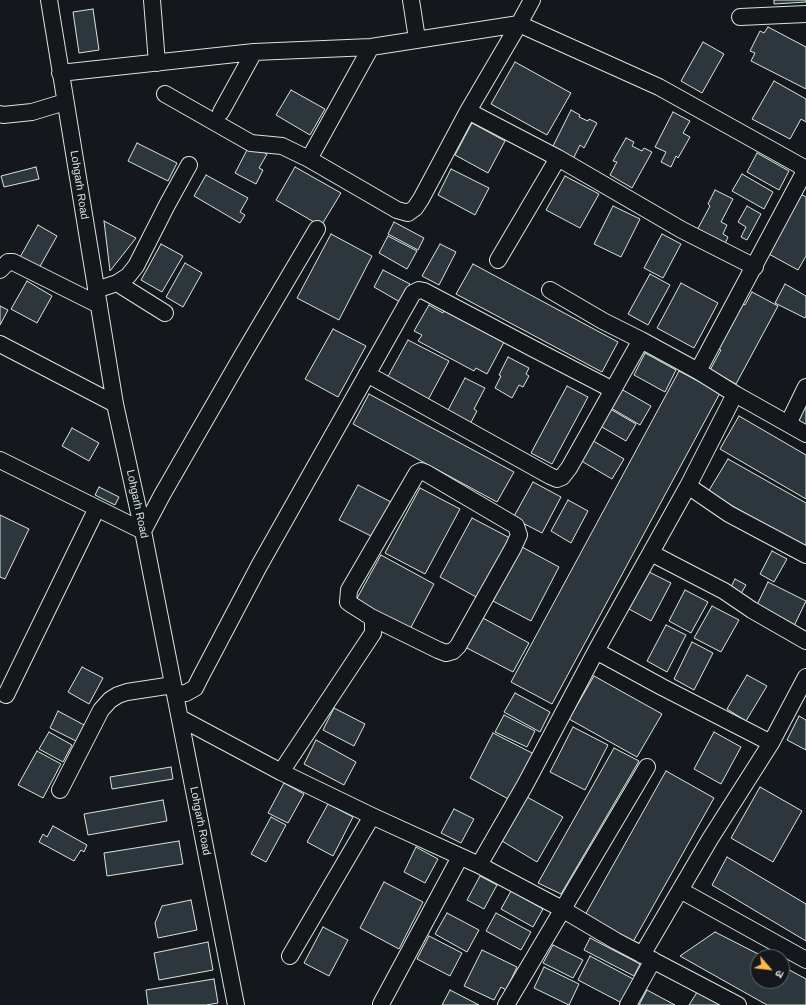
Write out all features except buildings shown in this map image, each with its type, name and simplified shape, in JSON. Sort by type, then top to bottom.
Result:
[{"type":"street","name":"Lohgarh Road","points":[[49,0],[115,404],[143,531],[236,1005]]},
{"type":"street","points":[[152,0],[157,63]]},
{"type":"street","points":[[411,0],[417,39]]},
{"type":"street","points":[[165,94],[251,143],[282,146],[309,159],[397,210],[408,213],[415,208],[421,199],[468,111],[520,24],[532,0]]},
{"type":"street","points":[[740,17],[806,14]]},
{"type":"street","points":[[60,73],[254,52],[371,47],[520,24],[659,87],[806,169],[755,267],[698,371]]},
{"type":"street","points":[[309,159],[371,47]]},
{"type":"street","points":[[221,112],[254,52]]},
{"type":"street","points":[[0,114],[10,115],[32,112],[65,102]]},
{"type":"street","points":[[468,111],[558,158],[682,230],[755,267]]},
{"type":"street","points":[[498,260],[558,158]]},
{"type":"street","points":[[0,270],[8,262],[14,262],[97,297],[128,276],[136,266],[189,165]]},
{"type":"street","points":[[0,460],[143,531],[317,229]]},
{"type":"street","points":[[116,283],[165,313]]},
{"type":"street","points":[[60,790],[101,710],[110,700],[127,692],[174,690],[186,693],[195,688],[259,566],[413,293],[419,290],[424,291],[613,390]]},
{"type":"street","points":[[550,290],[603,321],[698,371],[735,394],[806,434]]},
{"type":"street","points":[[368,374],[557,479],[562,477],[569,468],[641,340]]},
{"type":"street","points":[[0,344],[115,404]]},
{"type":"street","points":[[788,424],[806,387]]},
{"type":"street","points":[[479,864],[525,785],[596,651],[688,486],[735,394]]},
{"type":"street","points":[[281,772],[373,633],[374,622],[371,617],[348,602],[349,590],[417,473],[421,471],[426,473],[516,526],[518,535],[513,548],[458,646],[453,651],[446,653],[438,650],[371,617]]},
{"type":"street","points":[[688,486],[729,514],[806,555]]},
{"type":"street","points":[[6,695],[97,508]]},
{"type":"street","points":[[651,553],[724,591],[752,610],[806,641]]},
{"type":"street","points":[[596,651],[771,744]]},
{"type":"street","points":[[628,1005],[648,957],[680,890],[710,839],[771,744],[806,677]]},
{"type":"street","points":[[180,718],[281,772],[372,816],[479,864],[738,1005]]},
{"type":"street","points":[[506,1005],[647,767]]},
{"type":"street","points":[[290,956],[372,816]]},
{"type":"street","points":[[381,1004],[460,856]]},
{"type":"street","points":[[680,890],[806,960]]}]
